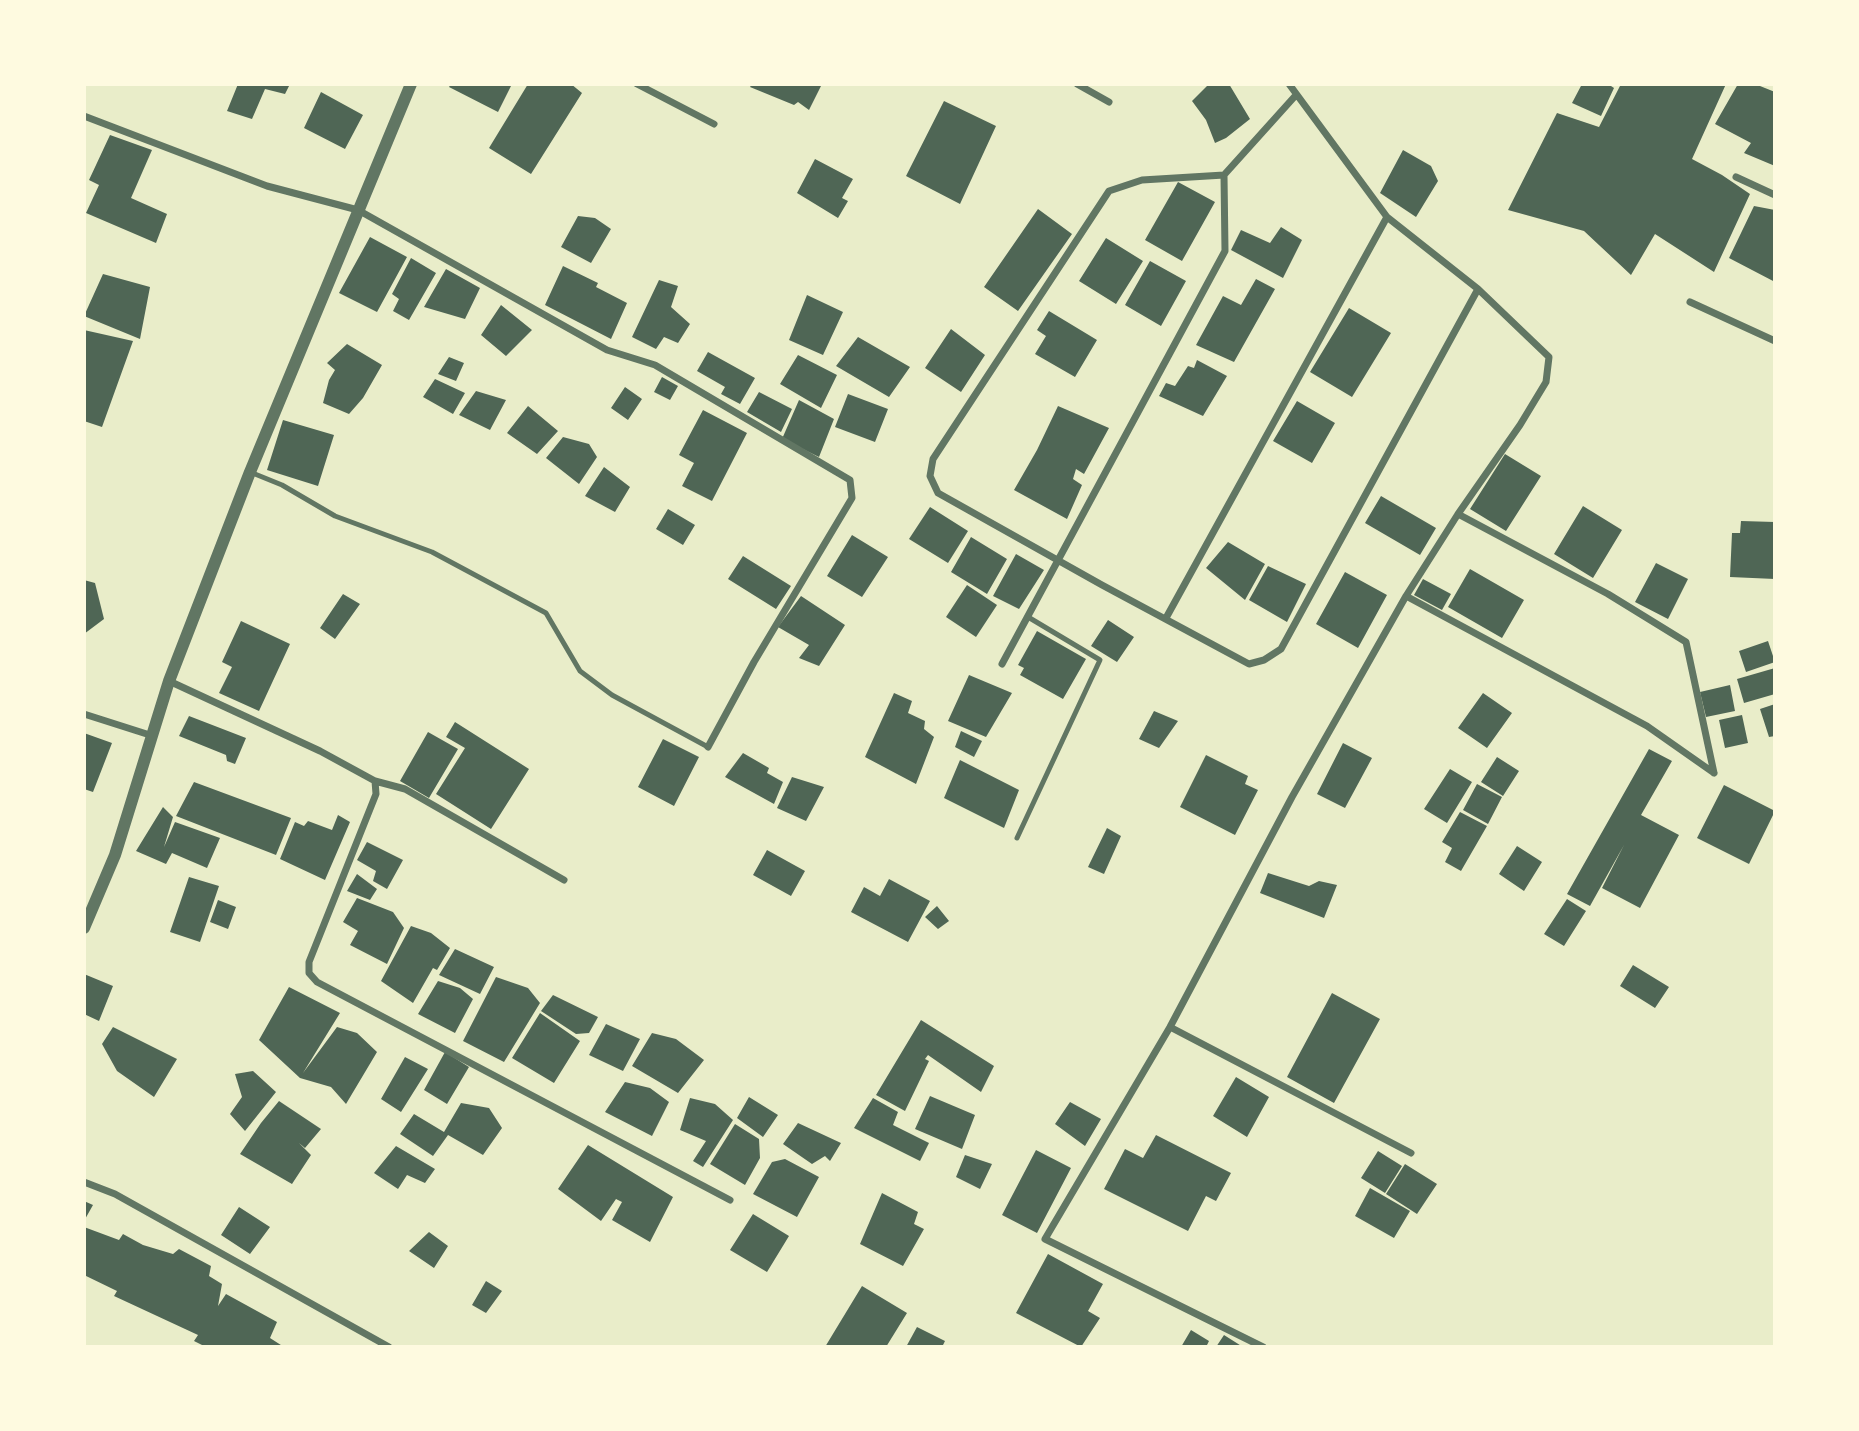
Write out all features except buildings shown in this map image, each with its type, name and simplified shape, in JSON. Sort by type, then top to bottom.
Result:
[{"type":"street","points":[[84,928],[115,855],[169,681],[250,472],[411,84]]},
{"type":"street","points":[[637,84],[714,124]]},
{"type":"street","points":[[1077,84],[1109,102]]},
{"type":"street","points":[[1263,1347],[1045,1239],[1170,1027],[1285,809],[1406,596],[1546,382],[1549,358],[1478,289],[1387,216],[1289,84]]},
{"type":"street","points":[[1002,664],[1226,251],[1224,175],[1296,95]]},
{"type":"street","points":[[84,116],[267,186],[358,210],[607,350],[655,365],[850,480],[852,498],[754,662],[708,747]]},
{"type":"street","points":[[1224,175],[1142,180],[1109,191],[933,459],[930,476],[938,493],[1250,663],[1264,660],[1280,649],[1478,289]]},
{"type":"street","points":[[1736,177],[1775,195]]},
{"type":"street","points":[[1166,618],[1387,216]]},
{"type":"street","points":[[1690,302],[1775,341]]},
{"type":"street","points":[[1406,596],[1647,726],[1714,773],[1686,642],[1608,594],[1458,514]]},
{"type":"street","points":[[169,681],[320,751],[375,781],[405,789],[564,880]]},
{"type":"street","points":[[84,714],[153,736]]},
{"type":"street","points":[[375,781],[376,794],[309,962],[309,973],[317,982],[730,1200]]},
{"type":"street","points":[[1170,1027],[1411,1153]]},
{"type":"street","points":[[84,1182],[115,1194],[389,1347]]},
{"type":"lane","points":[[250,472],[282,485],[335,516],[432,552],[546,613],[580,671],[612,695],[708,747]]},
{"type":"lane","points":[[1017,838],[1100,660],[1028,617]]}]
